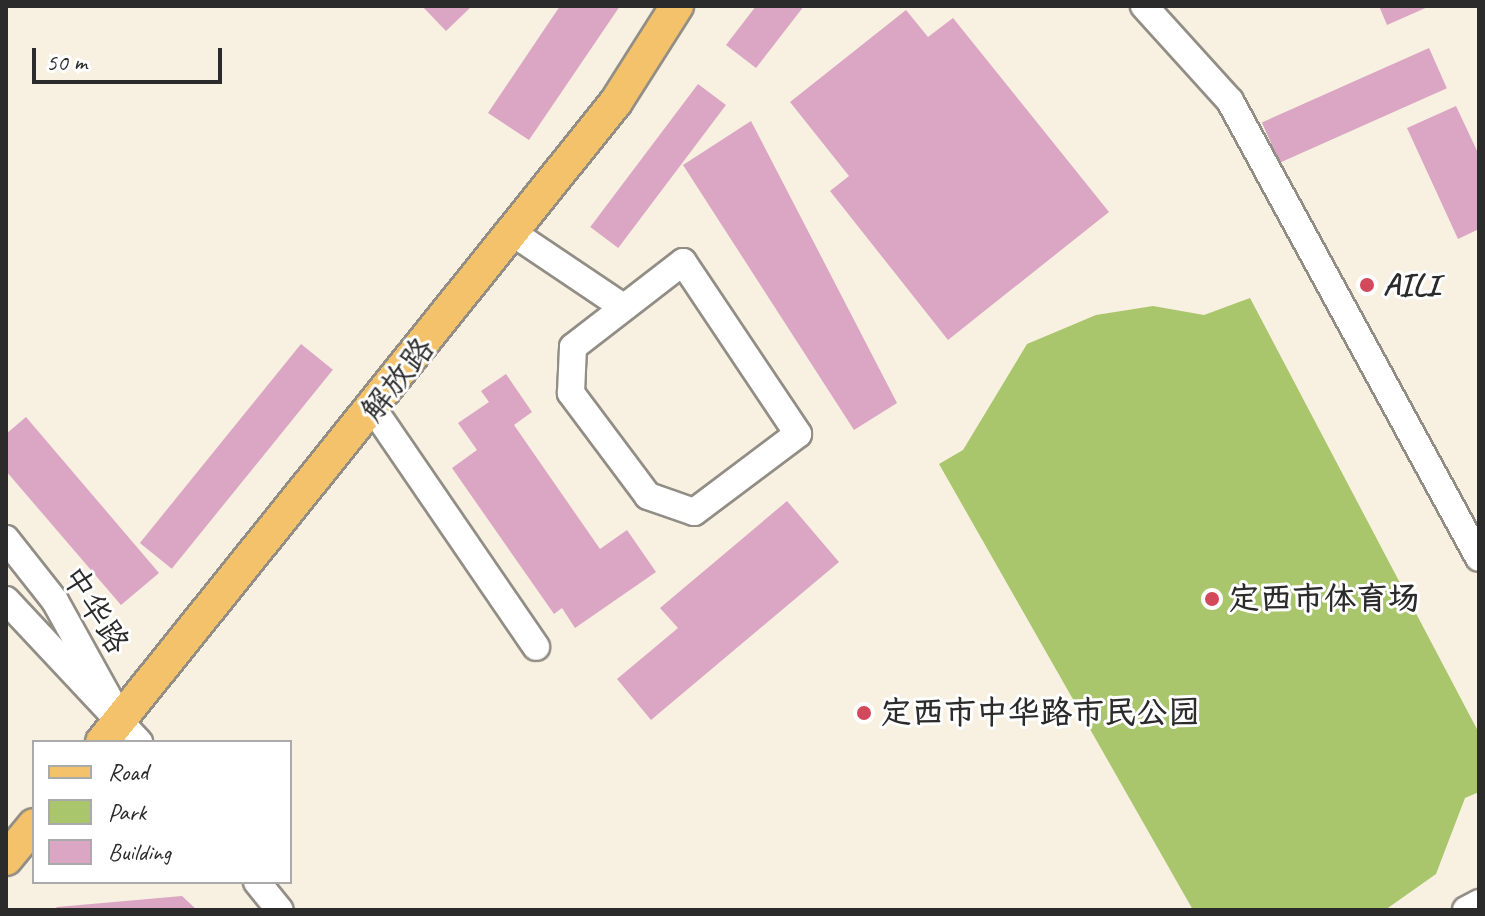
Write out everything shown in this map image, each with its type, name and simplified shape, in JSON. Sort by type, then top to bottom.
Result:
[{"type":"main road","name":"解放路","points":[[121,735],[616,102],[677,6]]},
{"type":"main road","points":[[6,859],[32,827]]},
{"type":"street","points":[[1144,6],[1230,101],[1479,558]]},
{"type":"street","points":[[513,233],[620,305]]},
{"type":"street","points":[[683,262],[798,434],[694,512],[648,496],[571,393],[573,347],[620,305],[683,262]]},
{"type":"street","points":[[374,410],[536,647]]},
{"type":"street","name":"中华路","points":[[6,539],[55,601],[121,735]]},
{"type":"street","name":"中华路","points":[[6,600],[121,735]]},
{"type":"street","points":[[259,884],[280,910]]},
{"type":"street","points":[[1466,910],[1479,903]]},
{"type":"green space","name":"定西市体育场","points":[[1250,298],[1479,733],[1479,792],[1465,798],[1436,874],[1385,910],[1193,910],[939,464],[963,450],[1027,344],[1096,315],[1153,306],[1204,315]]},
{"type":"building","points":[[422,6],[472,6],[446,31]]},
{"type":"building","points":[[560,6],[620,6],[529,140],[488,113]]},
{"type":"building","points":[[756,6],[804,6],[756,68],[726,45]]},
{"type":"building","points":[[1379,6],[1430,6],[1387,25]]},
{"type":"building","points":[[906,10],[928,37],[953,18],[1109,212],[948,340],[830,191],[849,176],[790,102]]},
{"type":"building","points":[[1429,48],[1447,88],[1280,163],[1262,122]]},
{"type":"building","points":[[698,84],[726,105],[618,248],[590,227]]},
{"type":"building","points":[[1456,106],[1479,155],[1479,229],[1458,239],[1407,128]]},
{"type":"building","points":[[751,121],[897,403],[854,430],[683,165]]},
{"type":"building","points":[[301,344],[333,370],[172,569],[140,543]]},
{"type":"building","points":[[506,374],[532,412],[514,425],[600,549],[627,530],[656,572],[575,628],[562,608],[554,614],[452,468],[477,450],[458,423],[489,402],[481,391]]},
{"type":"building","points":[[26,417],[159,573],[121,605],[6,471],[6,434]]},
{"type":"building","points":[[787,501],[839,562],[651,720],[617,679],[678,628],[660,608]]},
{"type":"building","points":[[182,896],[197,910],[54,910],[57,907]]},
{"type":"place","name":"AILI","points":[[1367,285]]},
{"type":"place","name":"定西市体育场","points":[[1212,599]]},
{"type":"place","name":"定西市中华路市民公园","points":[[864,713]]}]
